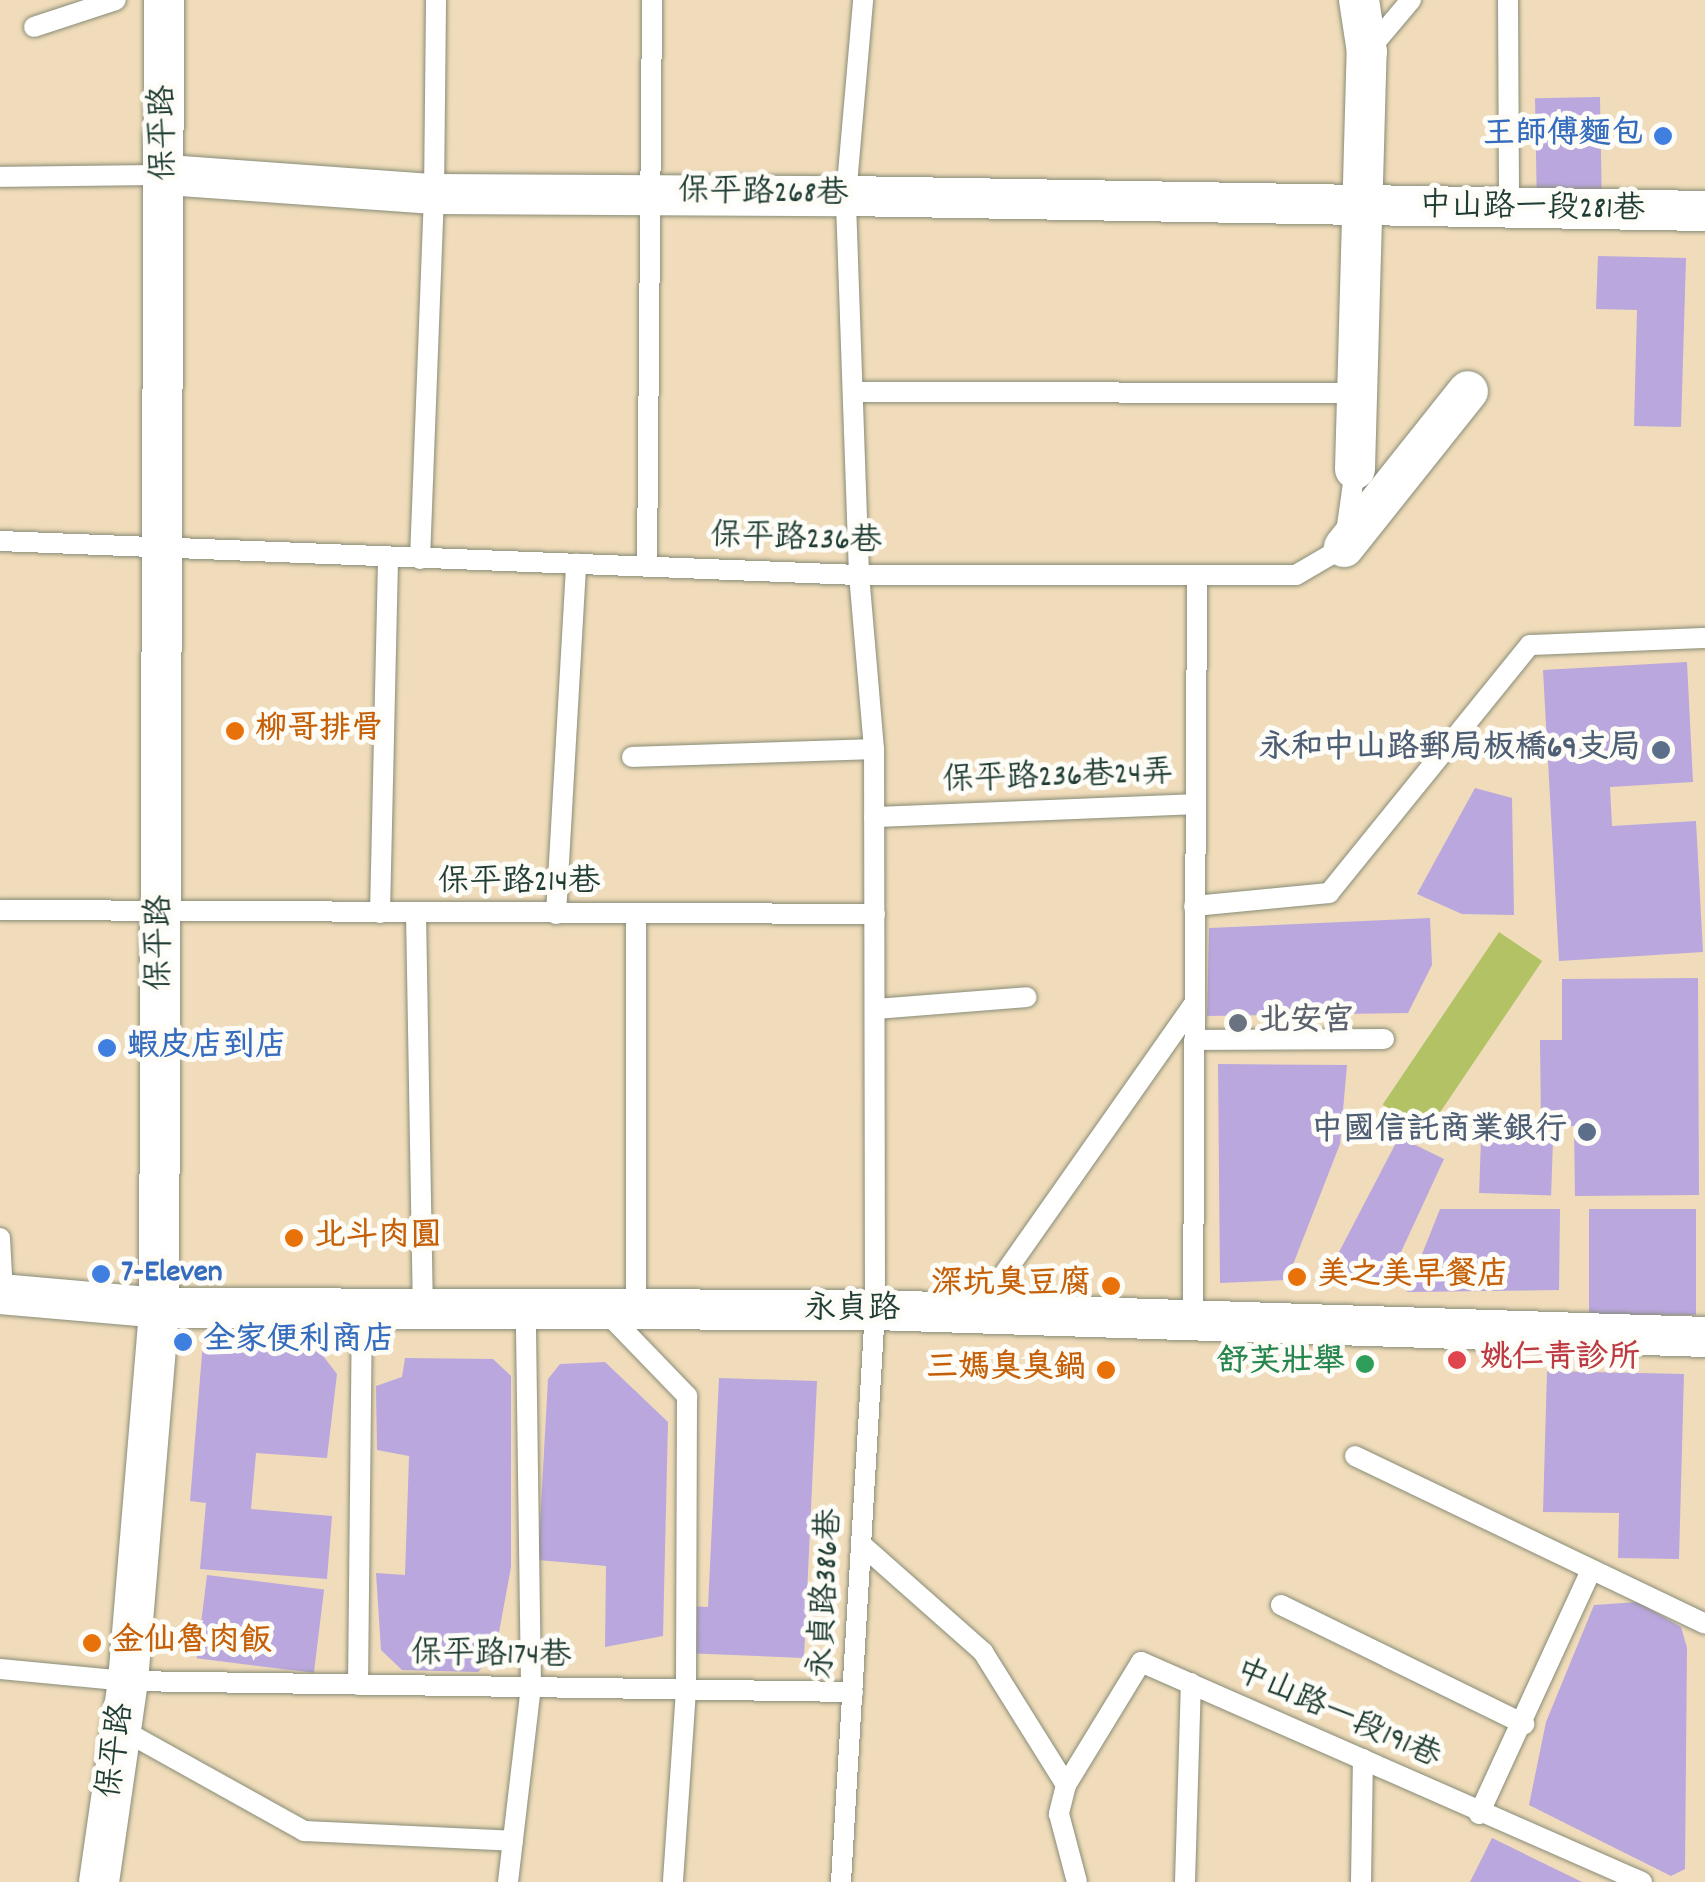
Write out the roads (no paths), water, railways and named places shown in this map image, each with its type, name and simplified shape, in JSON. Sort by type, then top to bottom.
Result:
[{"type":"street","name":"保平路","points":[[99,1882],[128,1681],[159,1308],[161,545],[167,175],[164,0]]},
{"type":"street","points":[[1355,470],[1359,208],[1367,52],[1359,0]]},
{"type":"street","name":"保平路268巷","points":[[167,175],[434,194],[846,196],[1359,208]]},
{"type":"street","name":"中山路一段281巷","points":[[1359,208],[1705,211]]},
{"type":"street","points":[[1344,547],[1468,391]]},
{"type":"street","name":"永貞路","points":[[2,1294],[159,1308],[875,1310],[1705,1337]]},
{"type":"lane","points":[[34,26],[116,0]]},
{"type":"lane","points":[[420,559],[434,194],[436,0]]},
{"type":"lane","points":[[647,566],[652,0]]},
{"type":"lane","name":"永貞路386巷","points":[[841,1882],[875,1310],[874,750],[859,575],[846,196],[863,0]]},
{"type":"lane","points":[[1367,52],[1411,0]]},
{"type":"lane","points":[[1508,0],[1509,210]]},
{"type":"lane","points":[[0,176],[167,175]]},
{"type":"lane","points":[[853,392],[1358,392]]},
{"type":"lane","points":[[1344,547],[1355,470]]},
{"type":"lane","name":"保平路236巷","points":[[0,541],[859,575],[1296,575],[1344,547]]},
{"type":"lane","points":[[380,913],[388,558]]},
{"type":"lane","points":[[556,914],[576,564]]},
{"type":"lane","name":"保平路236巷24弄","points":[[874,817],[1195,804],[1197,575]]},
{"type":"lane","points":[[1194,906],[1329,894],[1530,645],[1705,638]]},
{"type":"lane","points":[[632,757],[874,750]]},
{"type":"lane","points":[[1192,1320],[1195,804]]},
{"type":"lane","name":"保平路214巷","points":[[0,910],[875,914]]},
{"type":"lane","points":[[416,913],[423,1309]]},
{"type":"lane","points":[[636,914],[621,1312],[687,1396],[686,1690],[673,1882]]},
{"type":"lane","points":[[876,1009],[1027,997]]},
{"type":"lane","points":[[1001,1313],[1002,1277],[1194,1004]]},
{"type":"lane","points":[[1194,1040],[1384,1039]]},
{"type":"lane","points":[[0,1238],[2,1294]]},
{"type":"lane","points":[[358,1685],[362,1308]]},
{"type":"lane","points":[[508,1882],[531,1687],[526,1310]]},
{"type":"lane","points":[[1355,1456],[1705,1624]]},
{"type":"lane","points":[[862,1544],[983,1652],[1066,1785],[1059,1814],[1077,1882]]},
{"type":"lane","points":[[1479,1814],[1524,1724],[1591,1570]]},
{"type":"lane","points":[[1281,1605],[1524,1724]]},
{"type":"lane","name":"中山路一段191巷","points":[[1066,1785],[1142,1662],[1363,1758],[1479,1814],[1642,1882]]},
{"type":"lane","name":"保平路174巷","points":[[0,1669],[128,1681],[852,1692]]},
{"type":"lane","points":[[1186,1882],[1191,1684]]},
{"type":"lane","points":[[121,1729],[304,1831],[513,1841]]},
{"type":"lane","points":[[1361,1882],[1363,1758]]},
{"type":"place","name":"王師傅麵包","points":[[1663,136]]},
{"type":"place","name":"柳哥排骨","points":[[235,731]]},
{"type":"place","name":"永和中山路郵局板橋69支局","points":[[1661,750]]},
{"type":"place","name":"北安宮","points":[[1238,1023]]},
{"type":"place","name":"蝦皮店到店","points":[[107,1048]]},
{"type":"place","name":"中國信託商業銀行","points":[[1587,1132]]},
{"type":"place","name":"北斗肉圓","points":[[294,1238]]},
{"type":"place","name":"7-Eleven","points":[[101,1274]]},
{"type":"place","name":"美之美早餐店","points":[[1297,1277]]},
{"type":"place","name":"深坑臭豆腐","points":[[1111,1286]]},
{"type":"place","name":"全家便利商店","points":[[183,1342]]},
{"type":"place","name":"姚仁青診所","points":[[1457,1360]]},
{"type":"place","name":"舒芙壯舉","points":[[1365,1364]]},
{"type":"place","name":"三媽臭臭鍋","points":[[1106,1370]]},
{"type":"place","name":"金仙魯肉飯","points":[[92,1643]]}]
